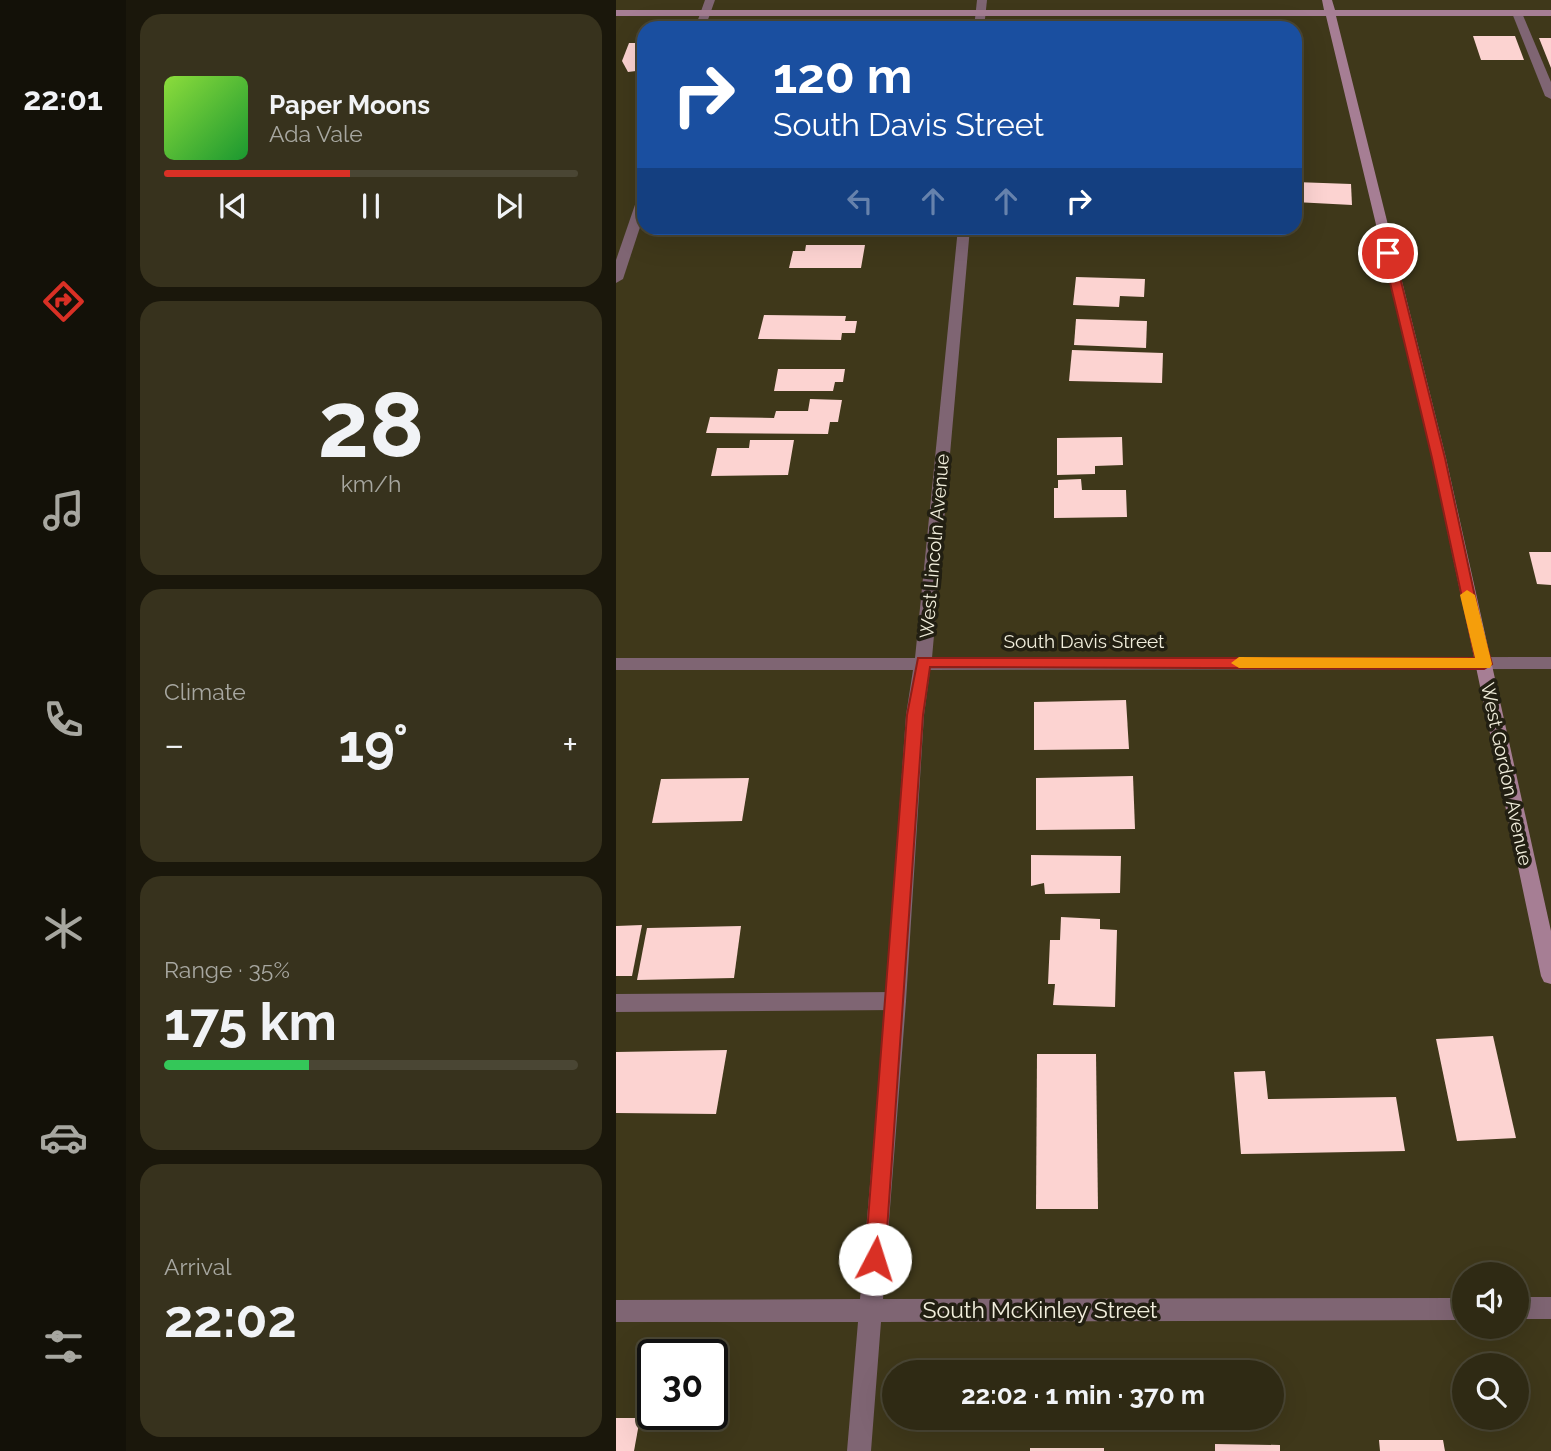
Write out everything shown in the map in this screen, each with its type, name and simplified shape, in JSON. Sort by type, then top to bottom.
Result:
[{"type":"street","points":[[702,21],[710,0]]},
{"type":"street","points":[[616,13],[981,6],[1329,6],[1551,13]]},
{"type":"street","name":"West Gordon Avenue","points":[[1329,6],[1439,458],[1551,976]]},
{"type":"street","points":[[1517,13],[1551,96]]},
{"type":"street","points":[[616,279],[637,217]]},
{"type":"street","name":"West Lincoln Avenue","points":[[859,1451],[896,1001],[915,715],[923,662],[963,235]]},
{"type":"street","name":"South Davis Street","points":[[616,664],[1551,663]]},
{"type":"street","points":[[616,1003],[896,1001]]},
{"type":"street","points":[[1529,1308],[1551,1308]]},
{"type":"street","name":"South McKinley Street","points":[[616,1311],[1452,1309]]},
{"type":"building","points":[[1473,36],[1515,36],[1524,60],[1481,60]]},
{"type":"building","points":[[1539,38],[1551,38],[1551,68]]},
{"type":"building","points":[[629,43],[637,43],[637,71],[628,72],[622,61]]},
{"type":"building","points":[[1302,182],[1351,184],[1352,205],[1302,202]]},
{"type":"building","points":[[806,245],[865,245],[861,268],[789,268],[793,251],[805,251]]},
{"type":"building","points":[[1076,277],[1145,279],[1144,297],[1120,296],[1119,307],[1073,305]]},
{"type":"building","points":[[764,315],[846,316],[845,321],[857,321],[855,333],[842,333],[841,340],[758,339]]},
{"type":"building","points":[[1076,319],[1147,321],[1146,348],[1074,345]]},
{"type":"building","points":[[1072,350],[1163,353],[1162,383],[1069,381]]},
{"type":"building","points":[[778,369],[845,369],[843,382],[835,382],[833,391],[774,391]]},
{"type":"building","points":[[810,399],[842,400],[838,422],[830,422],[828,434],[706,433],[710,417],[774,418],[776,411],[808,411]]},
{"type":"building","points":[[1122,437],[1123,465],[1095,466],[1095,474],[1057,475],[1057,438]]},
{"type":"building","points":[[750,440],[794,440],[788,475],[711,476],[717,448],[749,448]]},
{"type":"building","points":[[1081,479],[1082,490],[1126,490],[1127,517],[1054,518],[1054,488],[1058,488],[1058,480]]},
{"type":"building","points":[[1529,552],[1551,552],[1551,585],[1537,584]]},
{"type":"building","points":[[1126,700],[1129,749],[1034,750],[1034,702]]},
{"type":"building","points":[[1133,776],[1135,829],[1036,830],[1036,778]]},
{"type":"building","points":[[749,778],[742,821],[652,823],[661,779]]},
{"type":"building","points":[[1031,855],[1121,856],[1120,893],[1045,894],[1044,883],[1031,886]]},
{"type":"building","points":[[1061,917],[1100,919],[1100,929],[1117,930],[1115,1007],[1053,1005],[1055,984],[1048,984],[1050,940],[1060,940]]},
{"type":"building","points":[[642,925],[632,976],[616,976],[616,926]]},
{"type":"building","points":[[741,926],[734,978],[637,980],[647,928]]},
{"type":"building","points":[[1493,1036],[1516,1138],[1457,1141],[1436,1039]]},
{"type":"building","points":[[727,1050],[716,1114],[616,1113],[616,1052]]},
{"type":"building","points":[[1037,1054],[1096,1054],[1098,1209],[1036,1209]]},
{"type":"building","points":[[1265,1071],[1268,1099],[1396,1097],[1405,1151],[1241,1154],[1234,1072]]},
{"type":"building","points":[[616,1418],[637,1418],[634,1451],[616,1451]]},
{"type":"building","points":[[1379,1440],[1443,1440],[1445,1451],[1380,1451]]},
{"type":"building","points":[[1215,1444],[1280,1445],[1280,1451],[1215,1451]]},
{"type":"building","points":[[1030,1448],[1104,1448],[1104,1451],[1030,1451]]},
{"type":"slow traffic","points":[[1239,663],[1484,664],[1467,595]]},
{"type":"route","points":[[875,1259],[915,715],[923,662],[1484,664],[1474,629],[1439,458],[1388,253]]}]
